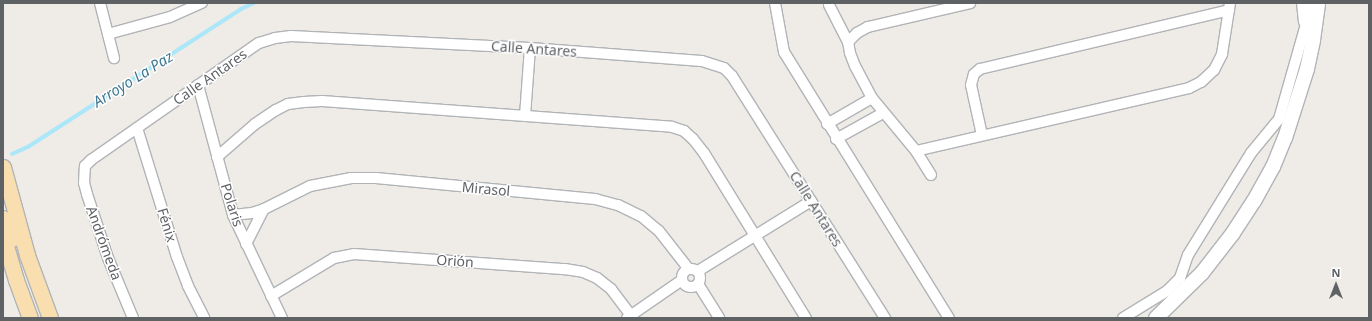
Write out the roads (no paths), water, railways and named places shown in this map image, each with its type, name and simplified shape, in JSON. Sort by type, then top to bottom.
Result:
[{"type":"main road","points":[[1156,318],[1202,273],[1233,233],[1254,201],[1273,166],[1286,138],[1307,69],[1314,40],[1318,3]]},
{"type":"main road","points":[[3,167],[35,280],[50,318]]},
{"type":"main road","points":[[3,200],[5,214],[3,217],[9,223],[10,232],[24,270],[35,280]]},
{"type":"main road","points":[[3,236],[5,249],[30,318]]},
{"type":"street","points":[[100,3],[114,58]]},
{"type":"street","points":[[108,34],[170,17],[202,3]]},
{"type":"street","points":[[775,3],[784,52],[836,139],[949,318]]},
{"type":"street","points":[[848,42],[857,32],[868,27],[970,3]]},
{"type":"street","points":[[1302,3],[1305,28]]},
{"type":"street","points":[[1123,318],[1167,291],[1180,278],[1188,255],[1251,153],[1279,119],[1312,3]]},
{"type":"street","points":[[829,6],[848,42],[850,53],[872,98],[916,151],[931,175]]},
{"type":"street","points":[[916,151],[1189,88],[1201,82],[1214,70],[1222,54],[1230,6],[980,69],[974,74],[971,85],[982,135]]},
{"type":"street","name":"Calle Antares","points":[[85,166],[91,160],[260,43],[275,38],[309,36],[530,48],[702,61],[724,68],[732,76],[885,318]]},
{"type":"street","points":[[525,116],[530,48]]},
{"type":"street","name":"Polaris","points":[[198,86],[234,215],[246,244],[282,318]]},
{"type":"street","points":[[828,124],[872,98]]},
{"type":"street","points":[[217,158],[255,124],[276,110],[288,104],[304,102],[322,101],[653,124],[672,127],[684,131],[693,139],[704,153],[806,318]]},
{"type":"street","points":[[836,139],[883,113]]},
{"type":"street","name":"Fénix","points":[[137,128],[177,257],[188,286],[204,318]]},
{"type":"street","name":"Andrómeda","points":[[85,166],[84,183],[87,194],[108,258],[133,318]]},
{"type":"street","name":"Mirasol","points":[[234,215],[252,213],[264,209],[310,186],[351,178],[376,178],[595,199],[618,205],[641,216],[659,231],[693,270]]},
{"type":"street","points":[[630,317],[682,280],[682,275],[755,236],[811,201]]},
{"type":"street","points":[[246,244],[264,209]]},
{"type":"street","name":"Orión","points":[[271,296],[334,258],[354,254],[564,269],[583,272],[597,278],[611,289],[630,317]]},
{"type":"street","points":[[693,270],[700,275],[698,284],[719,318]]},
{"type":"street","points":[[682,280],[689,287],[694,287],[698,284]]},
{"type":"waterway","name":"Arroyo La Paz","points":[[12,154],[28,147],[241,9],[254,3]]}]
